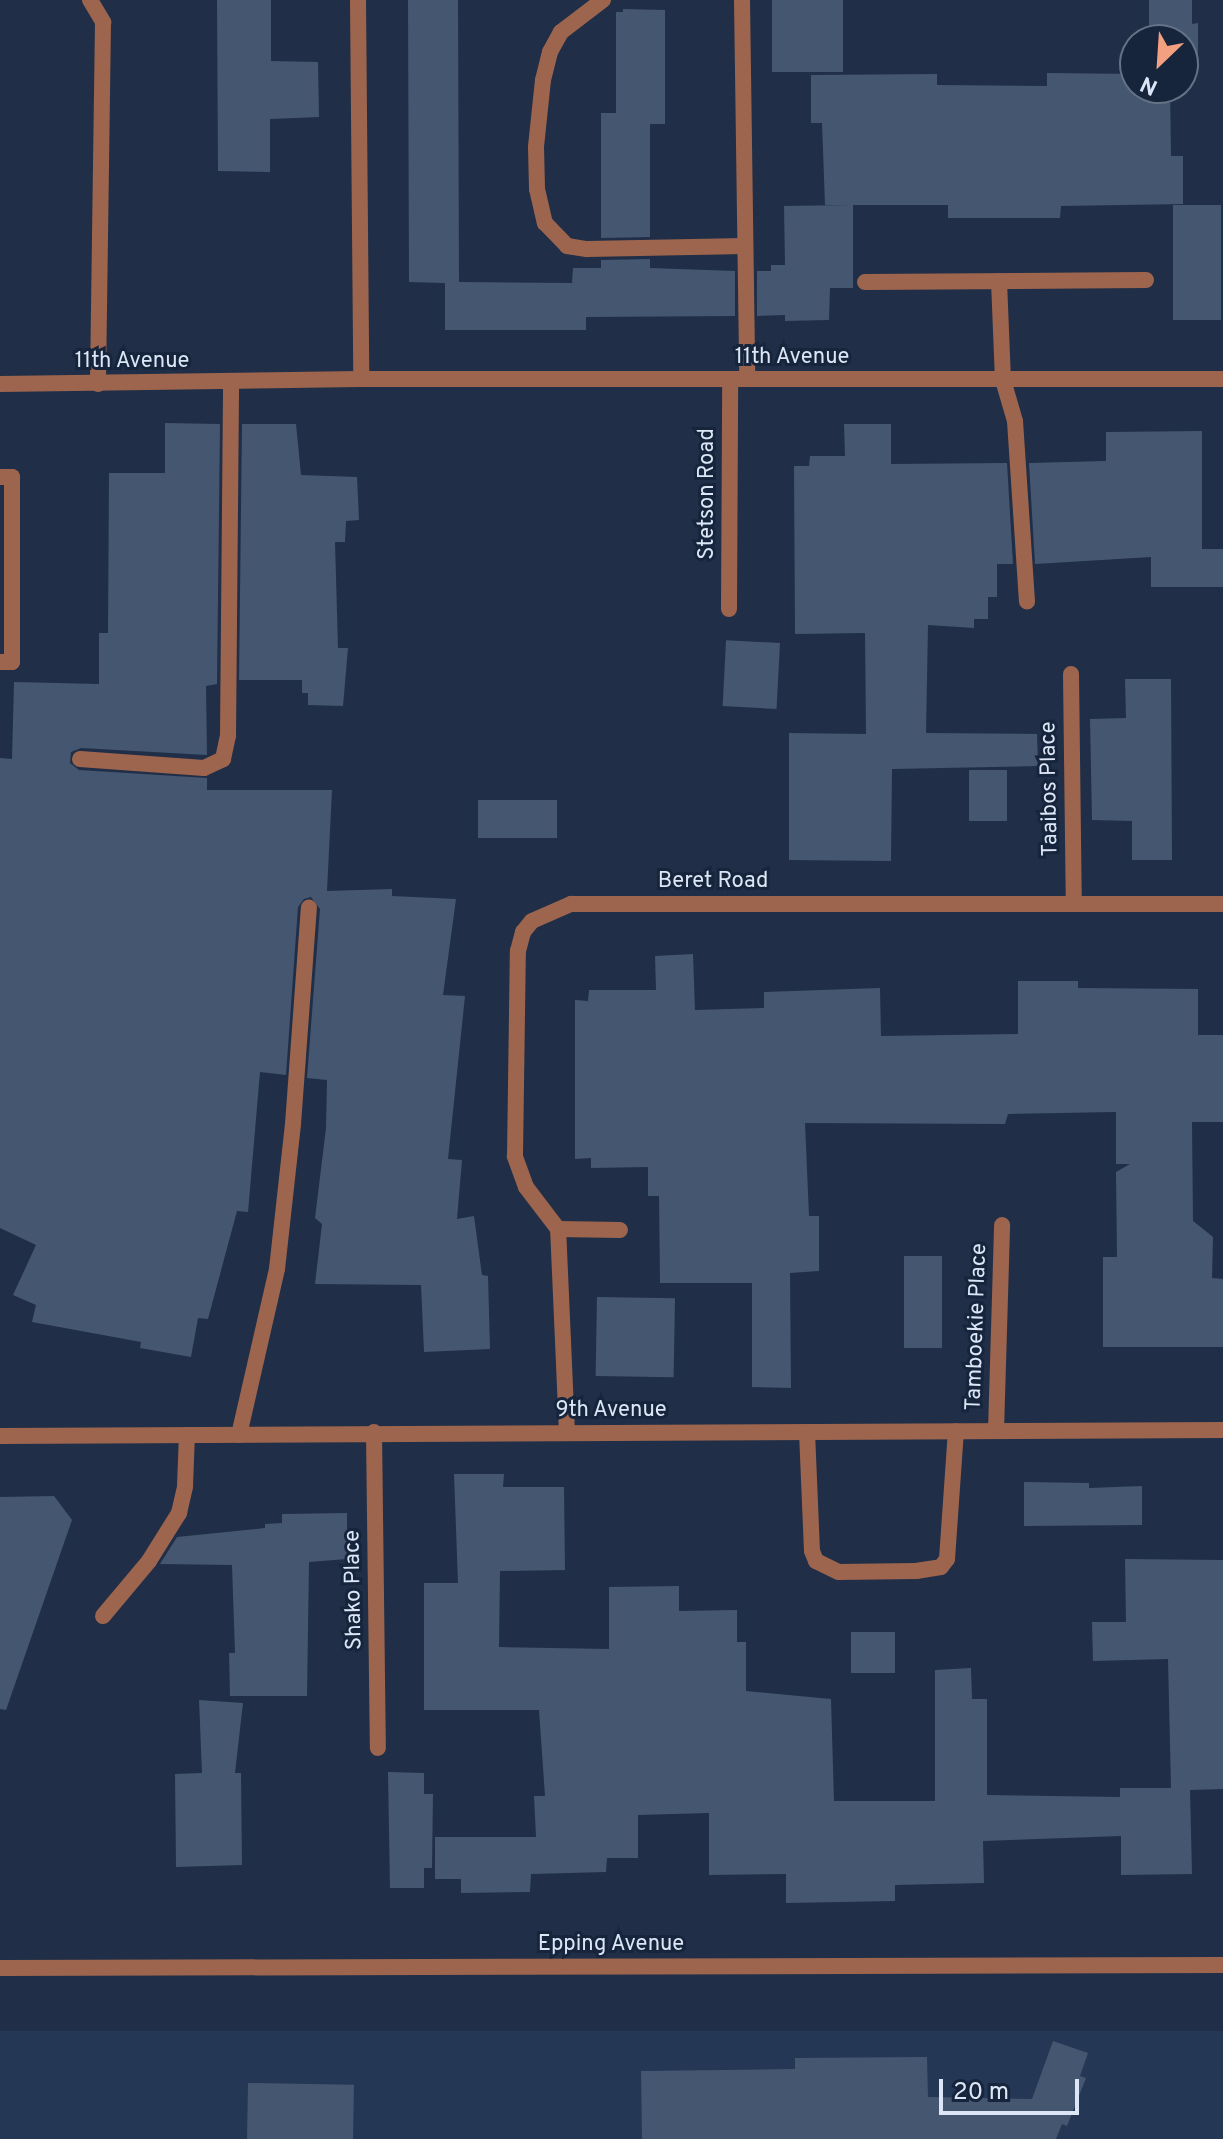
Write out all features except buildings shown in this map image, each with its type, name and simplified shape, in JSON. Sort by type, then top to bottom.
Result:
[{"type":"street","points":[[90,0],[103,22],[98,384]]},
{"type":"street","points":[[358,0],[361,379]]},
{"type":"street","points":[[603,0],[561,32],[550,52],[543,80],[536,147],[537,189],[545,223],[567,246],[587,249],[745,246]]},
{"type":"street","name":"Stetson Road","points":[[729,609],[745,246],[742,0]]},
{"type":"street","points":[[865,282],[1146,280]]},
{"type":"street","points":[[999,281],[1003,380],[1015,421],[1027,602]]},
{"type":"street","name":"11th Avenue","points":[[0,384],[361,379],[1223,379]]},
{"type":"street","points":[[80,759],[204,768],[223,759],[228,736],[231,383]]},
{"type":"street","points":[[0,477],[12,477],[12,662],[0,662]]},
{"type":"street","name":"Taaibos Place","points":[[1071,674],[1074,904]]},
{"type":"street","name":"Beret Road","points":[[558,1229],[518,1171],[513,1136],[518,951],[523,932],[540,915],[571,904],[1223,904]]},
{"type":"street","points":[[239,1435],[277,1269],[293,1124],[309,908]]},
{"type":"street","name":"Tamboekie Place","points":[[996,1431],[1002,1225]]},
{"type":"street","points":[[567,1433],[558,1229],[620,1230]]},
{"type":"street","name":"9th Avenue","points":[[0,1436],[1223,1430]]},
{"type":"street","points":[[807,1432],[812,1551],[816,1561],[839,1572],[916,1571],[941,1567],[947,1559],[956,1431]]},
{"type":"street","name":"Shako Place","points":[[374,1432],[378,1748]]},
{"type":"street","points":[[103,1616],[149,1561],[179,1513],[185,1486],[187,1435]]},
{"type":"street","name":"Epping Avenue","points":[[0,1968],[1223,1965]]},
{"type":"shaded area","points":[[0,2031],[1223,2031],[1223,2139],[0,2139]]}]
